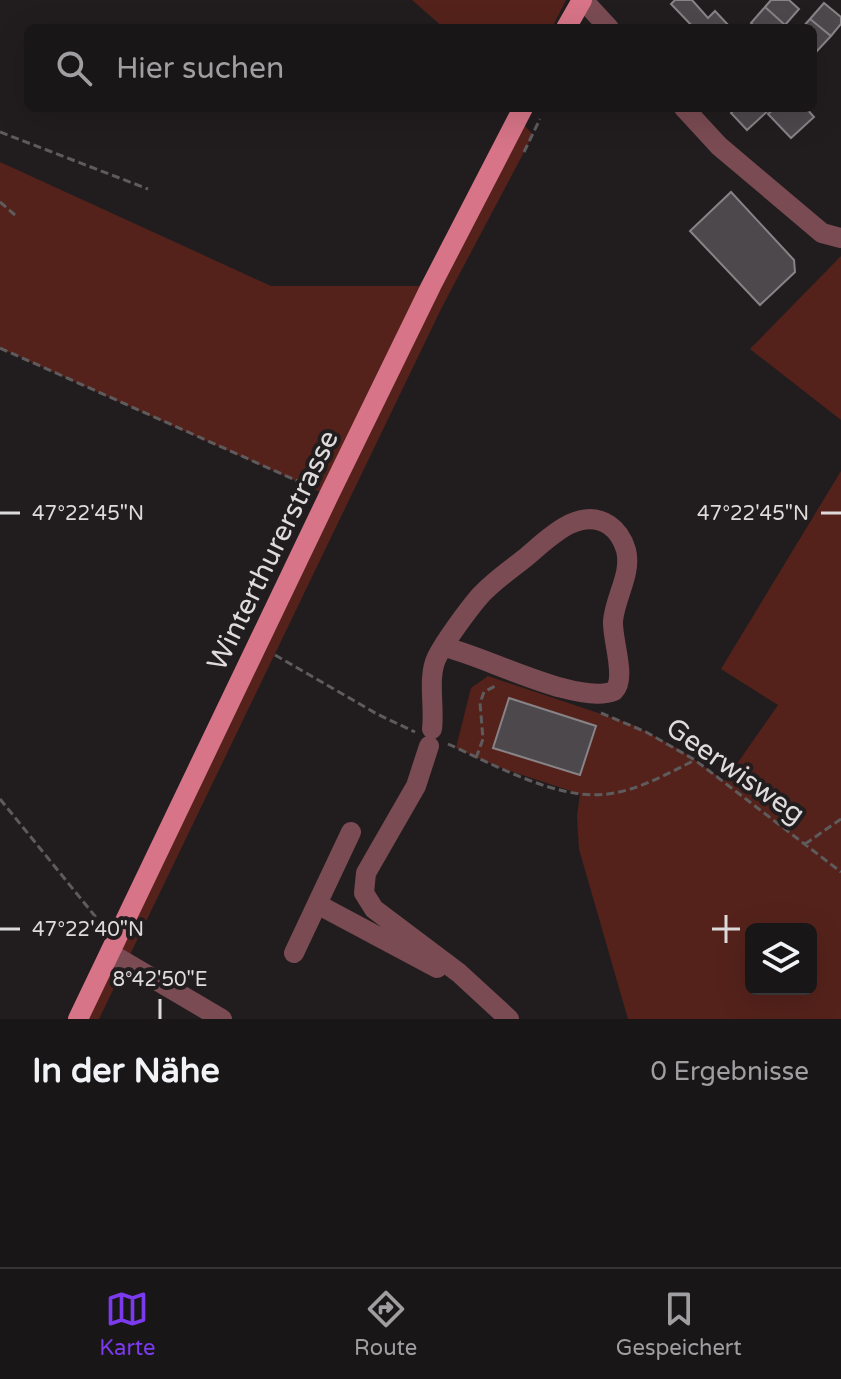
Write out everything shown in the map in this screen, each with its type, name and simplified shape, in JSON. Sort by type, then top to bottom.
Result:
[{"type":"main road","points":[[568,24],[582,0]]},
{"type":"main road","name":"Winterthurerstrasse","points":[[78,1019],[431,286],[521,112]]},
{"type":"street","points":[[582,0],[605,24]]},
{"type":"street","points":[[688,112],[719,146],[822,233],[841,238]]},
{"type":"street","points":[[444,647],[468,653],[538,681],[598,694],[614,691],[620,680],[614,615],[627,564],[624,545],[618,533],[608,524],[595,519],[568,525],[485,590],[444,647],[436,659],[433,670],[433,738],[416,786],[366,873],[364,893],[368,903],[476,988],[509,1019]]},
{"type":"street","points":[[294,953],[351,832]]},
{"type":"street","points":[[317,904],[476,988]]},
{"type":"street","points":[[113,947],[222,1019]]},
{"type":"path","points":[[0,132],[148,189]]},
{"type":"path","points":[[0,202],[15,215]]},
{"type":"path","points":[[0,348],[329,495]]},
{"type":"path","points":[[257,645],[384,718],[476,758],[554,787],[593,795],[612,793],[641,785],[695,760]]},
{"type":"path","points":[[476,758],[484,736],[481,695],[487,689],[501,685]]},
{"type":"path","name":"Geerwisweg","points":[[596,712],[646,732],[695,760],[841,872]]},
{"type":"path","points":[[0,799],[113,947]]},
{"type":"path","points":[[805,844],[841,819]]},
{"type":"shaded area","points":[[412,0],[566,0],[554,24],[439,24]]},
{"type":"shaded area","points":[[518,118],[533,135],[442,307],[99,1019],[78,1019],[329,496],[0,348],[0,162],[271,286],[431,286]]},
{"type":"shaded area","points":[[841,256],[841,420],[750,349]]},
{"type":"shaded area","points":[[841,471],[841,1019],[628,1019],[579,849],[577,816],[580,794],[498,767],[456,748],[471,688],[488,676],[631,724],[679,749],[725,781],[778,705],[721,669]]},
{"type":"building","points":[[675,0],[692,0],[708,18],[715,11],[727,24],[690,24],[671,4]]},
{"type":"building","points":[[771,0],[789,0],[799,9],[784,24],[765,7]]},
{"type":"building","points":[[824,3],[841,17],[841,24],[831,36],[810,19]]},
{"type":"building","points":[[765,7],[784,24],[752,24]]},
{"type":"building","points":[[817,25],[831,36],[817,51]]},
{"type":"building","points":[[732,112],[767,112],[747,130]]},
{"type":"building","points":[[810,112],[814,117],[791,138],[768,114]]},
{"type":"building","points":[[731,192],[794,260],[795,272],[760,305],[690,231]]},
{"type":"building","points":[[509,698],[596,726],[580,775],[493,748]]}]
